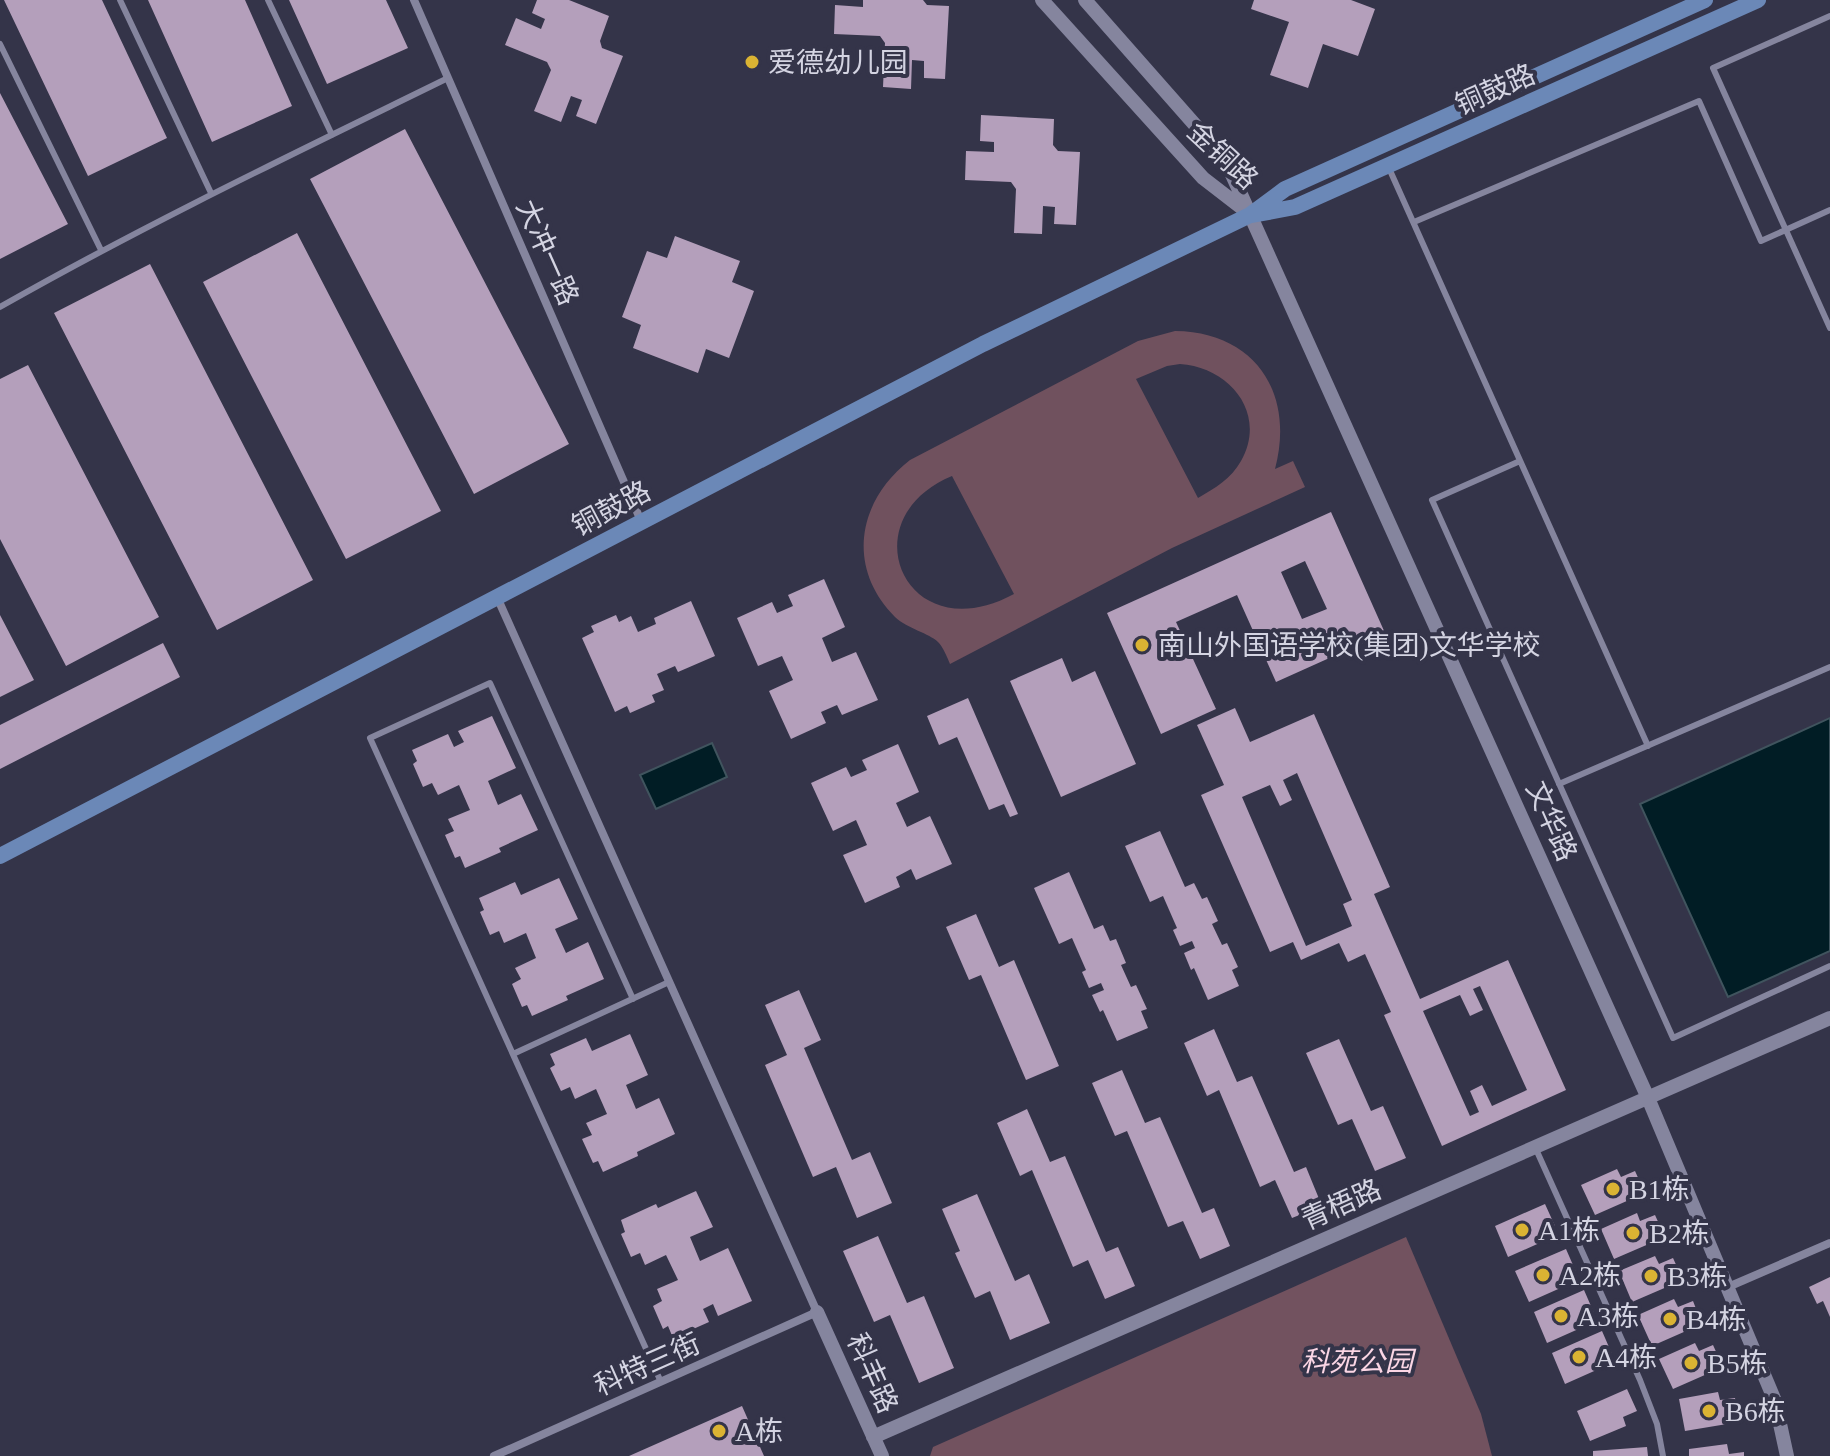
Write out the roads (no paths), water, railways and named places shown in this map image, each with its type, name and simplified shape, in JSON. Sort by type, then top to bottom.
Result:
[{"type":"main road","name":"铜鼓路","points":[[0,856],[983,344],[1250,215],[1285,189],[1705,0]]},
{"type":"main road","name":"铜鼓路","points":[[1250,215],[1295,207],[1758,0]]},
{"type":"street","name":"大冲一路","points":[[414,0],[641,521]]},
{"type":"street","name":"金铜路","points":[[1042,0],[1203,178],[1250,215]]},
{"type":"street","name":"金铜路","points":[[1085,0],[1225,159],[1250,215]]},
{"type":"street","name":"文华路","points":[[1250,215],[1648,1098],[1775,1401],[1787,1456]]},
{"type":"street","points":[[497,597],[817,1312]]},
{"type":"street","name":"青梧路","points":[[873,1437],[1830,1018]]},
{"type":"street","points":[[1728,1287],[1830,1243]]},
{"type":"street","name":"科特三街","points":[[494,1456],[817,1312]]},
{"type":"street","name":"科丰路","points":[[817,1312],[882,1456]]},
{"type":"lane","points":[[120,0],[211,193]]},
{"type":"lane","points":[[268,0],[332,135]]},
{"type":"lane","points":[[1830,16],[1713,68],[1830,328]]},
{"type":"lane","points":[[0,44],[101,250]]},
{"type":"lane","points":[[0,307],[211,193],[448,78]]},
{"type":"lane","points":[[1414,222],[1699,101],[1761,241],[1830,210]]},
{"type":"lane","points":[[1388,166],[1648,746]]},
{"type":"lane","points":[[1520,461],[1432,500],[1673,1038],[1830,966]]},
{"type":"lane","points":[[1559,784],[1830,667]]},
{"type":"lane","points":[[633,999],[490,683],[370,738],[661,1382]]},
{"type":"lane","points":[[513,1054],[669,982]]},
{"type":"lane","points":[[1535,1147],[1640,1380],[1657,1424],[1663,1456]]},
{"type":"water","points":[[1830,718],[1830,951],[1728,997],[1640,804]]},
{"type":"water","points":[[712,743],[727,777],[656,809],[640,775]]},
{"type":"place","name":"爱德幼儿园","points":[[752,62]]},
{"type":"place","name":"南山外国语学校(集团)文华学校","points":[[1142,645]]},
{"type":"place","name":"B1栋","points":[[1613,1189]]},
{"type":"place","name":"A1栋","points":[[1522,1230]]},
{"type":"place","name":"B2栋","points":[[1633,1233]]},
{"type":"place","name":"A2栋","points":[[1543,1275]]},
{"type":"place","name":"B3栋","points":[[1651,1276]]},
{"type":"place","name":"A3栋","points":[[1561,1316]]},
{"type":"place","name":"B4栋","points":[[1670,1319]]},
{"type":"place","name":"A4栋","points":[[1579,1357]]},
{"type":"place","name":"B5栋","points":[[1691,1363]]},
{"type":"place","name":"B6栋","points":[[1709,1411]]},
{"type":"place","name":"A栋","points":[[719,1431]]},
{"type":"park label","name":"科苑公园","points":[[1357,1361]]}]
